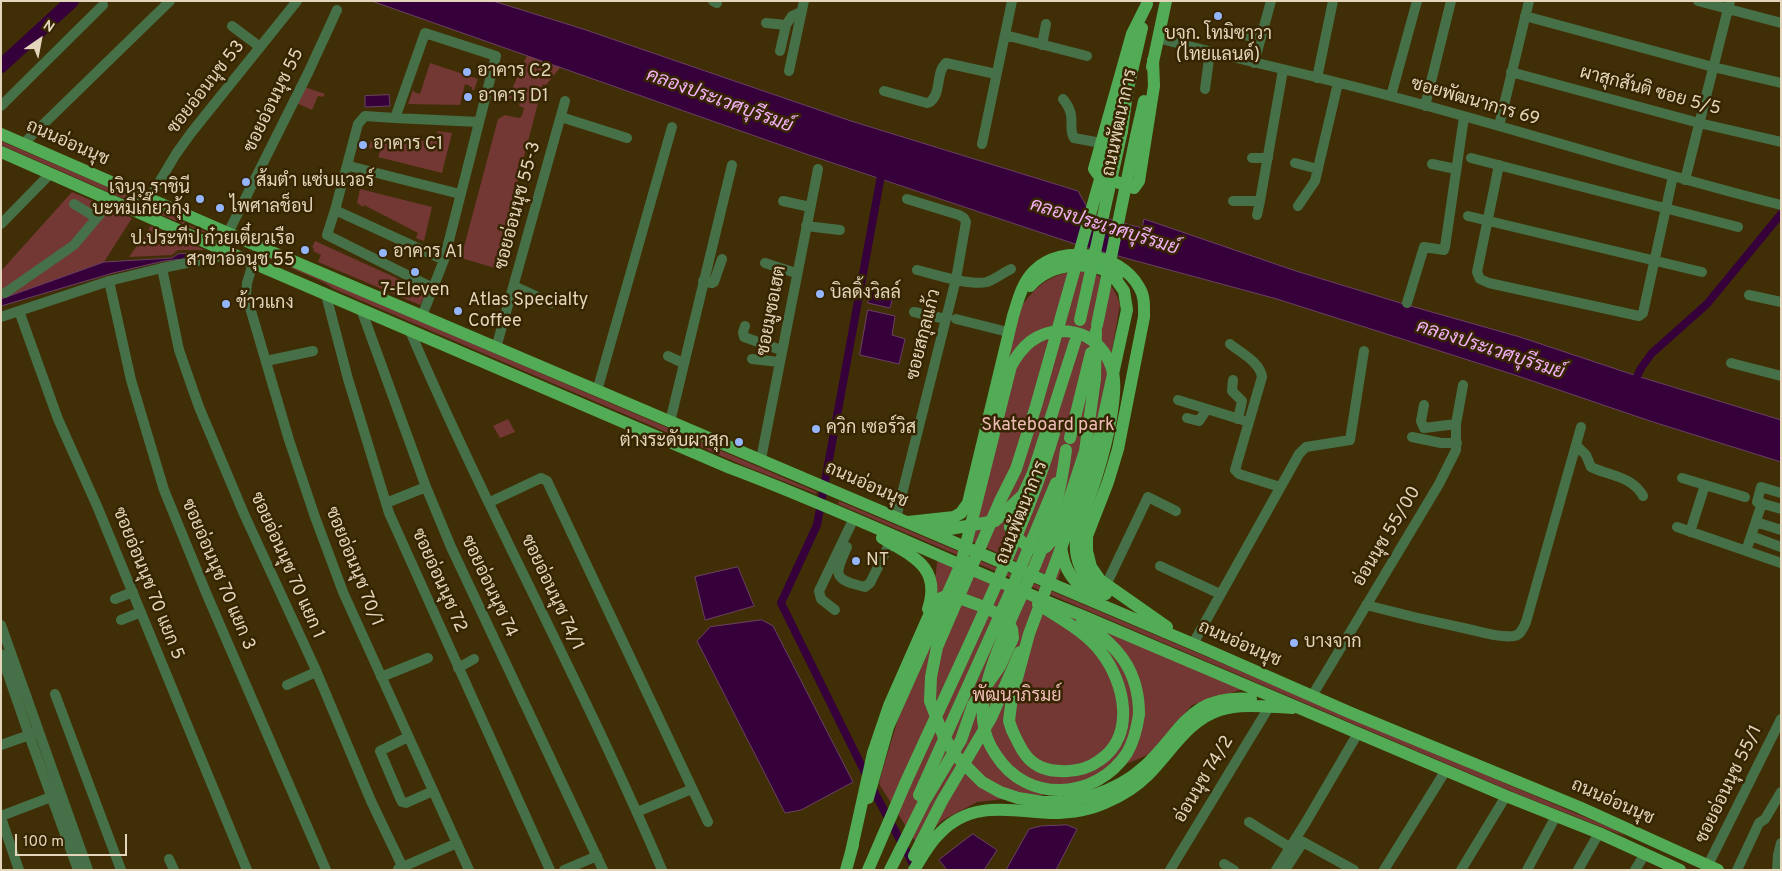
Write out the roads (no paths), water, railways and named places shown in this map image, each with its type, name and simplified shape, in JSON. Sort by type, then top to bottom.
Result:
[{"type":"main road","name":"ถนนพัฒนาการ","points":[[906,829],[919,794],[1042,518],[1068,444],[1096,328],[1166,1]]},
{"type":"main road","name":"ถนนพัฒนาการ","points":[[868,870],[1029,509],[1046,462],[1080,320],[1118,131],[1147,3]]},
{"type":"main road","points":[[1147,3],[1132,34],[1094,168],[1097,174],[1104,178],[1134,188],[1139,181],[1154,86],[1153,60]]},
{"type":"main road","points":[[1118,131],[1016,469],[1000,501],[937,647],[930,677],[930,701],[943,736],[956,756],[982,782],[1000,792],[1018,798],[1044,802],[1064,802],[1091,796],[1119,785],[1146,765],[1181,724],[1196,711],[1207,705],[1223,700],[1242,698],[1300,708]]},
{"type":"main road","name":"ถนนอ่อนนุช","points":[[1,134],[260,247],[761,459],[900,520],[1156,625],[1205,649],[1312,696],[1579,807],[1682,853],[1710,868]]},
{"type":"main road","name":"ถนนอ่อนนุช","points":[[1,152],[326,295],[730,468],[838,510],[1016,589],[1506,796],[1599,833],[1678,869]]},
{"type":"main road","points":[[253,263],[260,247]]},
{"type":"main road","points":[[900,520],[954,517],[968,503],[1008,332],[1020,293],[1034,270],[1047,261],[1070,255],[1088,255],[1103,258],[1126,270],[1141,288],[1144,317],[1118,449],[1088,536],[1087,551],[1091,567],[1100,580],[1156,625]]},
{"type":"main road","points":[[1016,306],[1035,281],[1042,275],[1058,268],[1088,266],[1112,274],[1137,294],[1144,317]]},
{"type":"main road","points":[[914,870],[942,801],[991,718],[1029,634],[1080,497],[1099,438],[1127,310],[1124,291],[1112,274]]},
{"type":"main road","points":[[1075,342],[1033,473],[1012,517],[1010,527],[1013,534],[1027,546],[1040,550],[1046,547],[1053,539],[1062,521],[1085,451],[1095,379],[1096,328]]},
{"type":"main road","points":[[846,870],[866,795],[888,727],[961,564],[1011,366],[1017,355],[1028,343],[1040,335],[1056,331],[1074,332],[1096,343],[1110,362],[1114,377],[1113,406],[1103,457],[1078,532],[1076,542],[1077,561],[1092,584],[1156,625]]},
{"type":"main road","points":[[1049,602],[1100,634],[1118,651],[1127,663],[1137,687],[1139,714],[1134,738],[1118,764],[1105,776],[1089,785],[1059,791],[1035,786],[1006,768],[992,748],[983,724],[982,703],[992,666],[1052,523],[1058,501],[1068,444]]},
{"type":"main road","points":[[922,529],[950,529],[995,520],[1023,495]]},
{"type":"main road","points":[[855,518],[890,543],[905,550],[919,560],[931,583],[930,605],[889,706],[873,753],[866,795]]},
{"type":"main road","points":[[1062,521],[1060,545],[1062,560],[1067,572],[1089,594],[1194,642],[1205,649]]},
{"type":"main road","points":[[1016,589],[1087,637],[1102,652],[1118,682],[1123,718],[1120,736],[1111,752],[1095,764],[1075,771],[1047,770],[1030,760],[1020,748],[1010,721],[1012,697],[1029,634]]},
{"type":"main road","points":[[884,870],[892,861],[906,829],[961,740],[973,705],[1000,666],[1013,638],[1012,629],[998,614],[954,596],[938,599],[920,632]]},
{"type":"main road","points":[[907,870],[920,852],[941,831],[966,816],[985,810],[1010,809],[1052,813],[1067,812],[1090,808],[1107,802],[1147,776],[1201,718],[1236,707],[1300,708]]},
{"type":"main road","points":[[1678,869],[1688,860],[1682,853]]},
{"type":"street","points":[[23,144],[170,1]]},
{"type":"street","name":"ซอยอ่อนนุช 53","points":[[149,199],[191,133],[297,1]]},
{"type":"street","points":[[789,71],[804,1]]},
{"type":"street","points":[[982,144],[1012,1]]},
{"type":"street","points":[[1254,63],[1271,1]]},
{"type":"street","points":[[1317,78],[1333,1]]},
{"type":"street","points":[[1391,96],[1417,1]]},
{"type":"street","points":[[1425,106],[1451,1]]},
{"type":"street","points":[[1498,126],[1529,1]]},
{"type":"street","points":[[1698,1],[1729,5],[1781,23]]},
{"type":"street","points":[[1,106],[103,5]]},
{"type":"street","points":[[1685,180],[1729,5]]},
{"type":"street","name":"ซอยอ่อนนุช 55","points":[[228,233],[308,73],[337,10]]},
{"type":"street","points":[[780,51],[786,25],[792,16],[801,12]]},
{"type":"street","points":[[1525,16],[1713,67],[1781,83]]},
{"type":"street","points":[[766,23],[786,25]]},
{"type":"street","points":[[1042,44],[1046,24]]},
{"type":"street","points":[[232,26],[260,47]]},
{"type":"street","points":[[395,118],[425,33],[496,56],[444,260],[422,316]]},
{"type":"street","points":[[1241,34],[1260,39]]},
{"type":"street","points":[[1005,35],[1087,56]]},
{"type":"street","name":"ซอยพัฒนาการ 69","points":[[1158,38],[1391,96],[1685,180],[1780,204]]},
{"type":"street","points":[[1205,89],[1210,52]]},
{"type":"street","points":[[884,91],[930,102],[935,96],[941,70],[946,64],[996,74]]},
{"type":"street","points":[[1257,215],[1283,70]]},
{"type":"street","name":"ผาสุกสันติ ซอย 5/5","points":[[1511,72],[1699,123],[1781,142]]},
{"type":"street","points":[[1298,206],[1315,181],[1338,83]]},
{"type":"street","points":[[1063,100],[1071,112],[1071,134],[1074,138],[1101,143]]},
{"type":"street","name":"ซอยอ่อนนุช 55-3","points":[[496,348],[565,101]]},
{"type":"street","points":[[434,288],[327,236],[336,210],[358,124],[365,116],[479,122]]},
{"type":"street","points":[[561,117],[627,138]]},
{"type":"street","points":[[1407,303],[1424,247],[1444,250],[1445,247],[1464,117]]},
{"type":"street","points":[[598,391],[672,127]]},
{"type":"street","points":[[1252,158],[1268,158]]},
{"type":"street","points":[[1471,158],[1738,226]]},
{"type":"street","points":[[1295,163],[1318,169]]},
{"type":"street","points":[[348,164],[353,167],[460,194]]},
{"type":"street","points":[[1432,164],[1456,170]]},
{"type":"street","points":[[670,422],[732,166]]},
{"type":"street","points":[[1499,166],[1477,272],[1480,279],[1489,283],[1639,316],[1643,313],[1673,176]]},
{"type":"street","name":"ซอยมูซอเฮต","points":[[761,459],[796,273],[818,169]]},
{"type":"street","points":[[1,224],[50,174]]},
{"type":"street","name":"ซอยสกุลแก้ว","points":[[900,520],[951,319],[966,222],[964,218],[907,199]]},
{"type":"street","points":[[784,200],[810,207]]},
{"type":"street","points":[[5,293],[74,246],[111,201]]},
{"type":"street","points":[[1233,201],[1260,201]]},
{"type":"street","points":[[74,204],[97,218]]},
{"type":"street","points":[[336,210],[444,260]]},
{"type":"street","points":[[1468,216],[1702,272]]},
{"type":"street","points":[[806,226],[840,230]]},
{"type":"street","points":[[1,317],[110,281],[232,254]]},
{"type":"street","points":[[703,281],[714,282],[722,259]]},
{"type":"street","name":"ซอยอ่อนนุช 70/1","points":[[253,263],[246,294],[282,420],[315,517],[343,592],[469,870]]},
{"type":"street","points":[[765,263],[796,273]]},
{"type":"street","name":"ซอยอ่อนนุช 70 แยก 1","points":[[162,268],[179,350],[199,407],[244,514],[316,672],[401,869]]},
{"type":"street","points":[[917,270],[956,279],[986,282],[1011,269]]},
{"type":"street","name":"ซอยอ่อนนุช 70 แยก 3","points":[[110,281],[131,380],[164,490],[207,595],[326,870]]},
{"type":"street","points":[[514,286],[551,303]]},
{"type":"street","name":"ซอยอ่อนนุช 72","points":[[326,295],[348,379],[386,503],[458,668],[550,870]]},
{"type":"street","points":[[1749,295],[1780,299]]},
{"type":"street","name":"ซอยอ่อนนุช 74","points":[[361,309],[426,488],[451,547],[603,870]]},
{"type":"street","name":"ซอยอ่อนนุช 70 แยก 5","points":[[19,311],[58,419],[97,506],[247,870]]},
{"type":"street","points":[[914,312],[1008,332]]},
{"type":"street","points":[[745,326],[744,337],[781,350]]},
{"type":"street","name":"ซอยอ่อนนุช 74/1","points":[[410,331],[637,812],[662,870]]},
{"type":"street","points":[[1230,344],[1256,365],[1261,371],[1262,377],[1235,470],[1239,474],[1280,487]]},
{"type":"street","points":[[266,361],[313,351]]},
{"type":"street","points":[[1194,642],[1302,450],[1306,447],[1350,440],[1364,351]]},
{"type":"street","points":[[668,356],[683,363]]},
{"type":"street","points":[[752,359],[779,362]]},
{"type":"street","points":[[1731,363],[1781,376]]},
{"type":"street","points":[[1233,380],[1232,390],[1242,401],[1238,419]]},
{"type":"street","name":"อ่อนนุช 55/00","points":[[1312,696],[1439,484],[1456,450],[1456,424],[1462,385]]},
{"type":"street","points":[[1178,400],[1249,422]]},
{"type":"street","points":[[1424,405],[1421,421],[1424,428],[1456,424]]},
{"type":"street","points":[[1187,418],[1199,421],[1207,409]]},
{"type":"street","points":[[1366,605],[1479,632],[1503,636],[1520,634],[1529,613],[1580,427]]},
{"type":"street","points":[[1412,437],[1441,443],[1457,443]]},
{"type":"street","points":[[1576,445],[1586,455],[1590,467],[1629,481],[1638,487],[1644,496]]},
{"type":"street","points":[[490,502],[541,478],[547,481],[708,822]]},
{"type":"street","points":[[1682,478],[1746,497]]},
{"type":"street","points":[[1690,532],[1705,485]]},
{"type":"street","points":[[1781,493],[1761,487],[1757,502],[1781,509]]},
{"type":"street","points":[[386,503],[426,488]]},
{"type":"street","points":[[1106,585],[1148,497],[1176,511]]},
{"type":"street","points":[[1746,551],[1762,503]]},
{"type":"street","points":[[835,610],[821,598],[819,591],[855,518]]},
{"type":"street","points":[[1756,522],[1781,530]]},
{"type":"street","points":[[1677,527],[1781,563]]},
{"type":"street","points":[[1751,536],[1781,547]]},
{"type":"street","points":[[848,547],[838,569],[838,574],[841,578],[865,586],[870,583],[890,543]]},
{"type":"street","points":[[1160,566],[1220,594]]},
{"type":"street","points":[[115,600],[133,592]]},
{"type":"street","points":[[121,620],[141,612]]},
{"type":"street","points":[[1,625],[52,798],[78,870]]},
{"type":"street","points":[[1,654],[6,682],[34,734],[88,870]]},
{"type":"street","points":[[381,677],[428,658]]},
{"type":"street","points":[[458,668],[474,660]]},
{"type":"street","points":[[286,685],[316,672]]},
{"type":"street","points":[[55,694],[121,870]]},
{"type":"street","name":"อ่อนนุช 74/2","points":[[1170,870],[1269,708]]},
{"type":"street","name":"ซอยอ่อนนุช 55/1","points":[[1710,868],[1781,719]]},
{"type":"street","points":[[1276,870],[1291,848],[1358,733]]},
{"type":"street","points":[[1,745],[34,734]]},
{"type":"street","points":[[408,737],[380,751],[400,798],[406,804],[433,791]]},
{"type":"street","points":[[1384,870],[1446,770]]},
{"type":"street","points":[[637,812],[692,788]]},
{"type":"street","points":[[1737,870],[1759,823],[1765,819],[1781,792]]},
{"type":"street","points":[[1461,870],[1506,796]]},
{"type":"street","points":[[19,870],[1,817],[52,798]]},
{"type":"street","points":[[1527,870],[1556,816]]},
{"type":"street","points":[[1249,822],[1291,848]]},
{"type":"street","points":[[1578,870],[1599,833]]},
{"type":"street","points":[[1285,870],[1302,842],[1354,870]]},
{"type":"street","points":[[401,869],[457,843]]},
{"type":"street","points":[[1778,870],[1778,855],[1781,843]]},
{"type":"street","points":[[1635,870],[1645,854]]},
{"type":"street","points":[[564,870],[597,856]]},
{"type":"street","points":[[169,859],[174,870]]},
{"type":"street","points":[[1224,864],[1234,870]]},
{"type":"water","name":"คลองประเวศบุรีรมย์","points":[[372,1],[493,1],[583,29],[851,121],[1078,191],[1091,214],[1142,228],[1144,219],[1296,271],[1520,337],[1637,376],[1781,420],[1781,462],[1277,299],[1081,246],[809,155]]},
{"type":"water","points":[[389,95],[390,106],[365,107],[365,96]]},
{"type":"water","points":[[203,253],[204,257],[164,261],[113,273],[1,306],[1,299],[104,262],[172,258],[178,254]]},
{"type":"water","points":[[873,283],[895,289],[890,308],[868,303]]},
{"type":"water","points":[[868,310],[895,316],[892,335],[905,339],[899,364],[860,355]]},
{"type":"water","points":[[738,567],[754,606],[705,620],[695,577]]},
{"type":"water","points":[[762,620],[773,626],[853,782],[801,810],[785,813],[697,641],[710,627]]},
{"type":"water","points":[[1067,825],[1077,829],[1056,870],[1006,870],[1029,829],[1041,826]]},
{"type":"water","points":[[973,834],[997,850],[984,870],[947,870],[939,860]]},
{"type":"waterway","points":[[1,66],[72,1]]},
{"type":"waterway","points":[[882,170],[817,525],[781,603],[878,799],[913,864]]},
{"type":"waterway","points":[[1634,383],[1641,368],[1652,353],[1707,304],[1781,214]]},
{"type":"place","name":"บจก. โทมิซาวา (ไทยแลนด์)","points":[[1218,16]]},
{"type":"place","name":"อาคาร C2","points":[[467,72]]},
{"type":"place","name":"อาคาร D1","points":[[468,97]]},
{"type":"place","name":"อาคาร C1","points":[[363,145]]},
{"type":"place","name":"ส้มตำ แซ่บเเวอร์","points":[[246,182]]},
{"type":"place","name":"เจินจู ราชินี บะหมี่เกี๊ยวกุ้ง","points":[[200,199]]},
{"type":"place","name":"ไพศาลช็อป","points":[[220,208]]},
{"type":"place","name":"ป.ประทีป ก๋วยเตี๋ยวเรือ สาขาอ่อนุช 55","points":[[305,250]]},
{"type":"place","name":"อาคาร A1","points":[[383,253]]},
{"type":"place","name":"7-Eleven","points":[[415,272]]},
{"type":"place","name":"บิลดิ้งวิลล์","points":[[820,294]]},
{"type":"place","name":"ข้าวแกง","points":[[226,304]]},
{"type":"place","name":"Atlas Specialty Coffee","points":[[458,311]]},
{"type":"place","name":"ควิก เซอร์วิส","points":[[816,429]]},
{"type":"place","name":"ต่างระดับผาสุก","points":[[739,442]]},
{"type":"place","name":"NT","points":[[856,561]]},
{"type":"place","name":"บางจาก","points":[[1294,643]]},
{"type":"park label","name":"Skateboard park","points":[[1048,426]]},
{"type":"park label","name":"พัฒนาภิรมย์","points":[[1017,697]]}]
